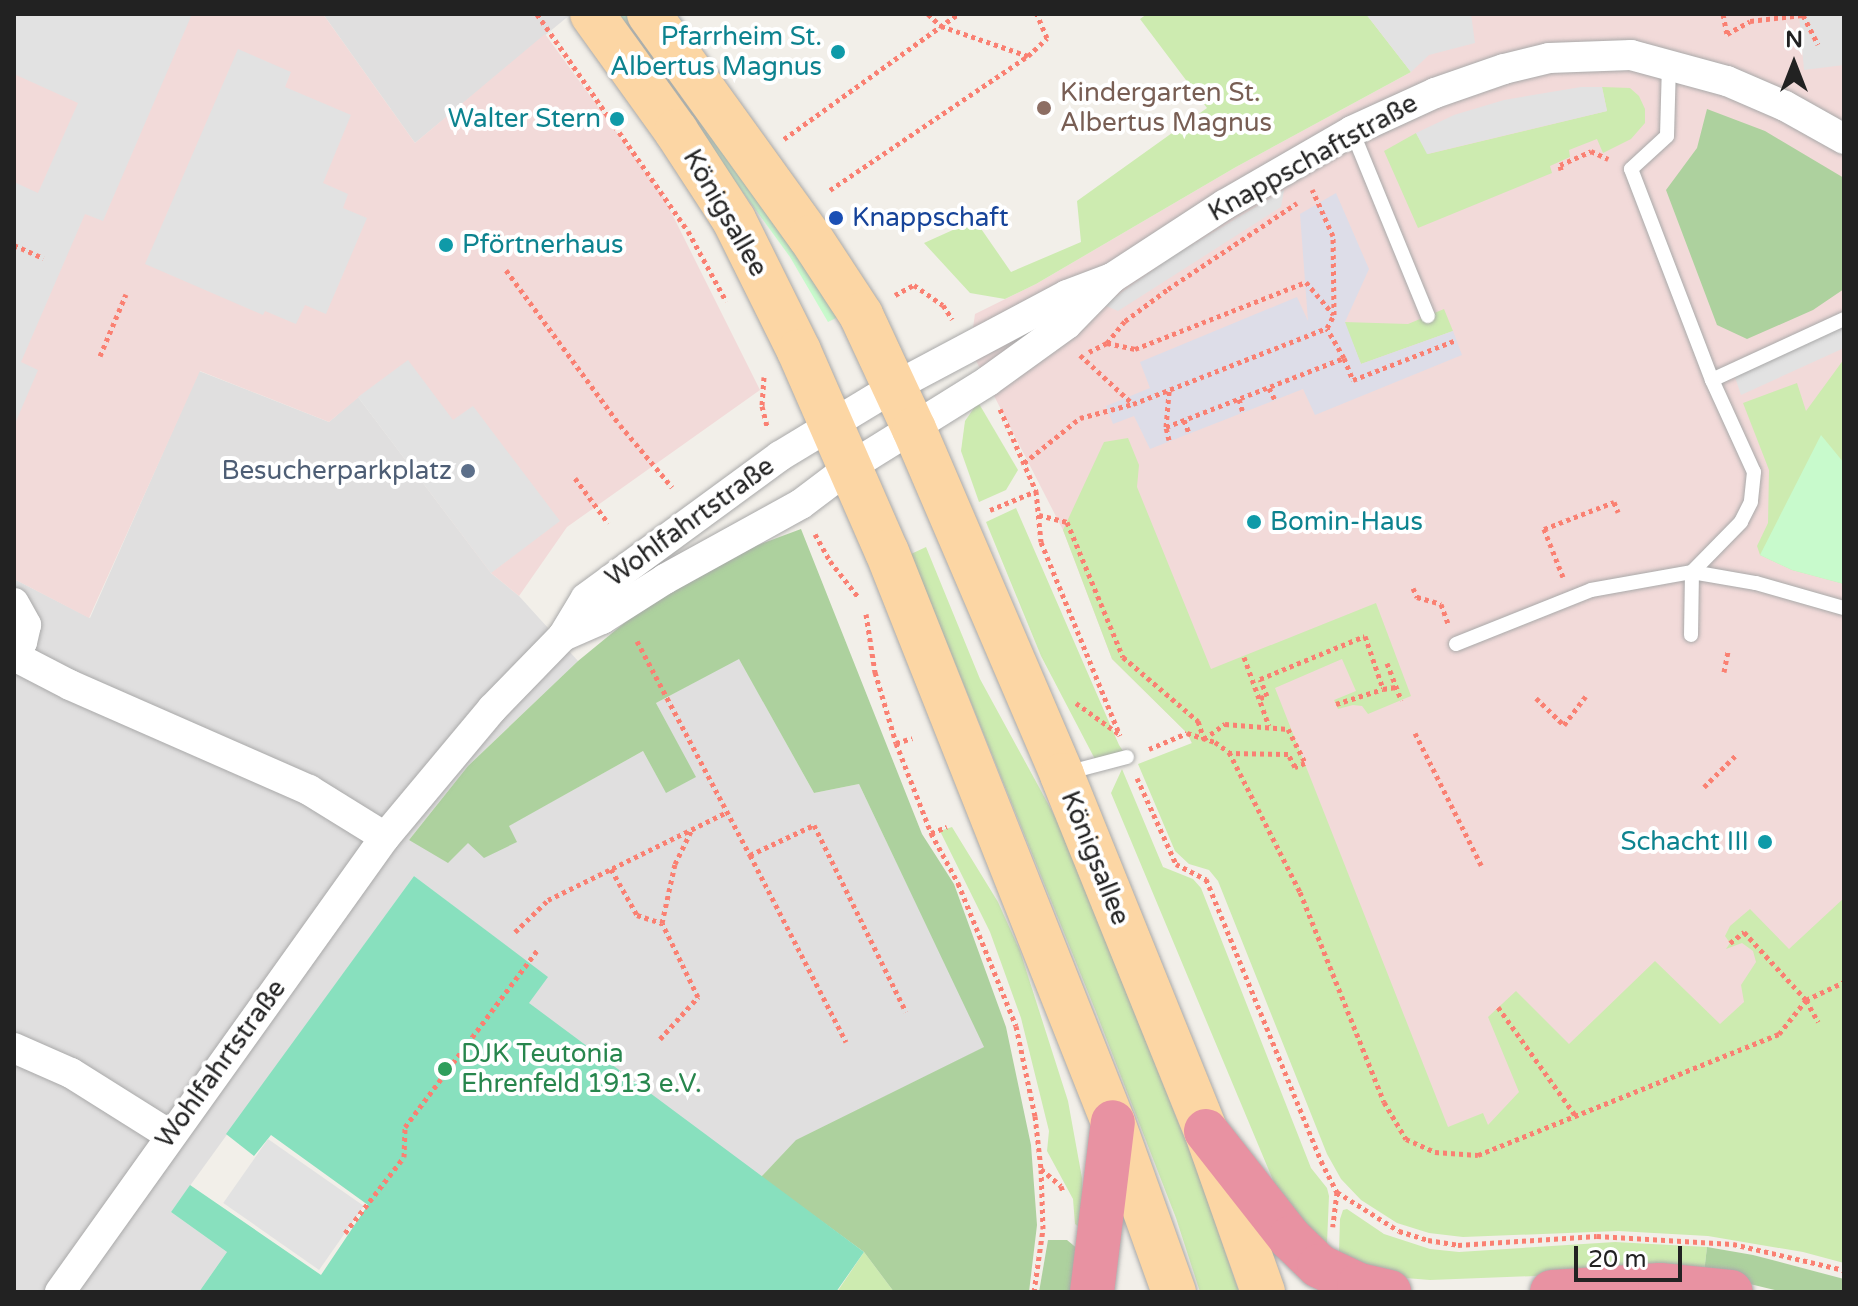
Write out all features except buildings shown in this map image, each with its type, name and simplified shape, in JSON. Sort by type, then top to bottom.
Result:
[{"type":"highway","points":[[1092,1292],[1113,1122]]},
{"type":"highway","points":[[1206,1131],[1290,1238],[1319,1266],[1359,1285],[1389,1292]]},
{"type":"highway","points":[[1552,1292],[1660,1285],[1731,1292]]},
{"type":"main road","name":"Königsallee","points":[[592,14],[676,131],[734,220],[833,425],[1113,1122],[1174,1292]]},
{"type":"main road","name":"Königsallee","points":[[649,14],[861,315],[914,429],[1062,775],[1206,1131],[1263,1292]]},
{"type":"street","name":"Knappschaftstraße","points":[[894,387],[1067,295],[1112,278],[1224,205],[1352,131],[1435,93],[1504,69],[1549,58],[1631,55],[1727,81],[1785,106],[1844,139]]},
{"type":"street","name":"Knappschaftstraße","points":[[914,429],[1067,324],[1112,278]]},
{"type":"street","points":[[833,425],[894,387]]},
{"type":"street","name":"Wohlfahrtstraße","points":[[60,1292],[385,837],[492,709],[563,636],[586,598],[646,551],[780,456],[833,425]]},
{"type":"street","points":[[850,467],[914,429]]},
{"type":"street","name":"Wohlfahrtstraße","points":[[563,636],[602,619],[665,579],[801,504],[850,467]]},
{"type":"street","points":[[14,603],[23,613],[26,631],[14,653],[70,685],[309,790],[385,837]]},
{"type":"street","points":[[14,1048],[71,1073],[170,1135]]},
{"type":"lane","points":[[1669,64],[1667,136],[1631,169],[1712,380],[1754,472],[1751,502],[1741,522],[1692,572],[1691,635]]},
{"type":"lane","points":[[1352,131],[1428,316]]},
{"type":"lane","points":[[1712,380],[1844,319]]},
{"type":"lane","points":[[1456,644],[1591,590],[1692,572],[1756,583],[1844,608]]},
{"type":"lane","points":[[1062,775],[1127,757]]},
{"type":"path","points":[[537,14],[688,231],[730,309]]},
{"type":"path","points":[[928,14],[941,26],[1028,56]]},
{"type":"path","points":[[754,160],[958,14]]},
{"type":"path","points":[[830,190],[1028,56],[1047,38],[1037,14]]},
{"type":"path","points":[[1723,14],[1727,34],[1750,21],[1803,15],[1818,44]]},
{"type":"path","points":[[1561,170],[1560,165],[1591,151]]},
{"type":"path","points":[[1024,463],[1080,418],[1169,391],[1327,328],[1334,315],[1333,236],[1311,187],[1294,208],[1226,249],[1125,321],[1107,343],[1080,356]]},
{"type":"path","points":[[14,245],[43,258]]},
{"type":"path","points":[[506,270],[620,425],[672,487]]},
{"type":"path","points":[[1107,343],[1135,349],[1306,282],[1334,315]]},
{"type":"path","points":[[861,315],[914,285],[943,305],[970,349]]},
{"type":"path","points":[[100,356],[126,294]]},
{"type":"path","points":[[1327,328],[1353,380],[1456,340]]},
{"type":"path","points":[[1166,427],[1344,358]]},
{"type":"path","points":[[765,373],[764,418],[780,456]]},
{"type":"path","points":[[1103,376],[1133,404]]},
{"type":"path","points":[[988,381],[1036,491],[1041,542],[1127,757],[1176,864],[1206,879],[1321,1161],[1337,1192],[1399,1231],[1458,1245],[1597,1236],[1733,1244],[1844,1270]]},
{"type":"path","points":[[1269,388],[1275,400]]},
{"type":"path","points":[[1169,391],[1166,427],[1169,440]]},
{"type":"path","points":[[1239,399],[1243,413]]},
{"type":"path","points":[[1184,420],[1189,433]]},
{"type":"path","points":[[575,478],[608,523]]},
{"type":"path","points":[[1571,597],[1544,529],[1614,502],[1618,512]]},
{"type":"path","points":[[801,504],[825,553],[842,572],[865,612],[875,672],[896,743],[931,833],[958,883],[1016,1026],[1035,1116],[1041,1169],[1043,1229],[1034,1292]]},
{"type":"path","points":[[1039,515],[1067,522],[1123,657],[1198,721],[1204,739]]},
{"type":"path","points":[[1413,588],[1417,597],[1441,604],[1456,644]]},
{"type":"path","points":[[1260,698],[1267,696],[1260,679],[1365,636],[1383,689]]},
{"type":"path","points":[[637,641],[846,1042]]},
{"type":"path","points":[[1724,672],[1728,651]]},
{"type":"path","points":[[1244,657],[1269,726]]},
{"type":"path","points":[[1387,663],[1401,700]]},
{"type":"path","points":[[1336,704],[1396,687]]},
{"type":"path","points":[[1536,698],[1564,725],[1586,696]]},
{"type":"path","points":[[1204,739],[1225,724],[1288,729],[1305,763],[1295,767],[1288,754],[1229,752]]},
{"type":"path","points":[[1127,757],[1187,733],[1215,742],[1229,752],[1300,892],[1384,1102],[1406,1139],[1435,1152],[1478,1155],[1779,1034],[1806,1000],[1844,982]]},
{"type":"path","points":[[1415,733],[1481,865]]},
{"type":"path","points":[[896,743],[912,738]]},
{"type":"path","points":[[1704,787],[1736,755]]},
{"type":"path","points":[[515,932],[548,900],[727,812]]},
{"type":"path","points":[[750,855],[814,825],[906,1012]]},
{"type":"path","points":[[931,833],[947,827]]},
{"type":"path","points":[[660,1039],[698,997],[662,923],[675,864],[692,830]]},
{"type":"path","points":[[611,869],[637,915],[662,923]]},
{"type":"path","points":[[1730,943],[1744,932],[1806,1000],[1818,1022]]},
{"type":"path","points":[[345,1233],[404,1157],[405,1127],[538,949]]},
{"type":"path","points":[[1498,1007],[1575,1115]]},
{"type":"path","points":[[1041,1169],[1061,1186],[1065,1198]]},
{"type":"path","points":[[1319,1266],[1331,1246],[1337,1192]]},
{"type":"shaded area","points":[[14,14],[323,14],[415,143],[545,34],[663,196],[760,390],[567,527],[519,596],[491,573],[359,397],[329,422],[200,371],[89,618],[14,579]]},
{"type":"shaded area","points":[[14,14],[192,14],[103,221],[85,214],[21,362],[38,370],[14,426],[14,182],[38,193],[78,103],[14,74]]},
{"type":"shaded area","points":[[323,14],[571,14],[415,143]]},
{"type":"shaded area","points":[[1366,14],[1844,14],[1844,1202],[1388,1173],[1187,733],[1112,659],[1063,530],[970,349],[975,314],[1036,284],[1236,167],[1411,72]]},
{"type":"shaded area","points":[[1366,14],[1471,14],[1475,43],[1429,55],[1411,72]]},
{"type":"shaded area","points":[[1799,14],[1844,14],[1844,65],[1804,70]]},
{"type":"shaded area","points":[[238,49],[291,72],[285,87],[351,115],[323,183],[348,194],[343,208],[367,218],[326,314],[305,305],[296,324],[265,311],[263,315],[145,264]]},
{"type":"shaded area","points":[[1581,87],[1602,87],[1607,111],[1427,154],[1416,133],[1454,115],[1504,100]]},
{"type":"shaded area","points":[[1284,190],[1281,207],[1118,311],[1104,305],[1170,258]]},
{"type":"shaded area","points":[[1336,193],[1369,269],[1345,322],[1361,364],[1453,331],[1462,355],[1315,415],[1303,389],[1150,449],[1134,416],[1113,424],[1106,406],[1150,388],[1140,362],[1297,297],[1308,321],[1300,214]]},
{"type":"shaded area","points":[[1844,319],[1844,348],[1741,395],[1733,371]]},
{"type":"shaded area","name":"Besucherparkplatz","points":[[408,360],[453,420],[473,406],[560,521],[491,573],[358,397]]},
{"type":"shaded area","points":[[199,371],[329,422],[358,397],[491,573],[519,596],[578,661],[468,766],[409,840],[468,843],[508,826],[643,751],[666,792],[695,777],[656,703],[739,658],[814,793],[859,784],[985,1047],[797,1140],[761,1177],[528,1003],[547,977],[414,876],[171,1212],[227,1252],[199,1292],[14,1292],[14,579],[90,618]]},
{"type":"shaded area","points":[[268,1139],[364,1206],[319,1270],[223,1203]]},
{"type":"green space","points":[[613,14],[628,14],[840,316],[828,322],[790,257]]},
{"type":"green space","points":[[1147,14],[1366,14],[1411,72],[1236,167],[1036,284],[1005,299],[970,293],[924,243],[975,220],[1011,272],[1081,242],[1077,201],[1207,108],[1140,19]]},
{"type":"green space","points":[[1602,87],[1630,88],[1639,96],[1645,109],[1645,123],[1631,139],[1603,153],[1597,139],[1569,150],[1570,157],[1550,166],[1552,173],[1418,228],[1384,151],[1416,133],[1428,154],[1607,111]]},
{"type":"green space","points":[[1707,109],[1765,131],[1844,178],[1844,289],[1813,310],[1747,339],[1717,325],[1666,190],[1697,148]]},
{"type":"green space","points":[[1444,309],[1453,331],[1361,364],[1344,322],[1408,324]]},
{"type":"green space","points":[[1844,359],[1844,584],[1792,570],[1760,555],[1757,546],[1768,523],[1769,470],[1743,403],[1797,383],[1806,411]]},
{"type":"green space","points":[[978,402],[1018,470],[1006,490],[979,502],[961,451],[965,421]]},
{"type":"green space","points":[[1821,435],[1844,463],[1844,584],[1792,570],[1760,555]]},
{"type":"green space","points":[[1128,438],[1139,465],[1137,487],[1211,669],[1376,603],[1411,696],[1368,714],[1362,706],[1338,709],[1334,700],[1356,691],[1342,659],[1275,688],[1448,1127],[1483,1113],[1488,1125],[1519,1092],[1488,1017],[1516,991],[1569,1044],[1655,961],[1720,1024],[1744,1002],[1741,985],[1756,962],[1753,951],[1742,943],[1726,949],[1730,943],[1725,936],[1730,926],[1750,909],[1789,949],[1844,898],[1844,1263],[1803,1252],[1708,1236],[1618,1231],[1463,1237],[1429,1233],[1397,1223],[1361,1200],[1341,1179],[1327,1154],[1218,881],[1209,870],[1189,864],[1175,851],[1138,764],[1192,743],[1187,733],[1112,659],[1063,530],[1104,442]]},
{"type":"green space","points":[[1016,508],[1119,745],[1127,757],[1098,765],[1041,656],[986,522]]},
{"type":"green space","points":[[801,529],[922,834],[954,884],[1006,1027],[1031,1145],[1037,1225],[1029,1292],[894,1292],[864,1252],[761,1177],[796,1140],[984,1047],[859,784],[814,793],[739,659],[656,703],[696,777],[666,793],[643,751],[509,826],[517,842],[484,858],[468,843],[448,863],[409,840],[468,766],[578,661],[639,611],[747,549]]},
{"type":"green space","points":[[926,547],[980,679],[1058,822],[1195,1164],[1239,1292],[1200,1292],[1176,1218],[1096,1012],[911,554]]},
{"type":"green space","points":[[1122,769],[1163,867],[1193,879],[1201,888],[1311,1168],[1327,1188],[1327,1243],[1322,1248],[1275,1185],[1111,793]]},
{"type":"green space","points":[[952,827],[998,902],[1020,951],[1068,1101],[1082,1178],[1083,1230],[1075,1224],[1073,1199],[1047,1151],[1049,1131],[1021,1018],[990,932],[940,831]]},
{"type":"green space","name":"DJK Teutonia Ehrenfeld 1913 e.V.","points":[[414,876],[548,977],[529,1003],[864,1252],[836,1292],[199,1292],[227,1252],[171,1212],[190,1185],[321,1275],[368,1205],[271,1135],[254,1156],[226,1134]]},
{"type":"green space","points":[[1347,1209],[1384,1234],[1430,1249],[1459,1252],[1615,1242],[1707,1247],[1704,1273],[1667,1271],[1430,1280],[1381,1276],[1339,1252],[1340,1219],[1343,1210]]},
{"type":"green space","points":[[1048,1240],[1067,1240],[1079,1250],[1072,1292],[1039,1292]]},
{"type":"green space","points":[[1707,1247],[1753,1255],[1844,1279],[1844,1292],[1783,1292],[1704,1273]]},
{"type":"green space","points":[[864,1252],[894,1292],[837,1292]]},
{"type":"place","name":"Pfarrheim St. Albertus Magnus","points":[[838,52]]},
{"type":"place","name":"Kindergarten St. Albertus Magnus","points":[[1044,108]]},
{"type":"place","name":"Walter Stern","points":[[617,119]]},
{"type":"place","name":"Knappschaft","points":[[836,218]]},
{"type":"place","name":"Pförtnerhaus","points":[[446,245]]},
{"type":"place","name":"Besucherparkplatz","points":[[468,471]]},
{"type":"place","name":"Bomin-Haus","points":[[1254,522]]},
{"type":"place","name":"Schacht III","points":[[1765,842]]},
{"type":"place","name":"DJK Teutonia Ehrenfeld 1913 e.V.","points":[[445,1069]]}]
